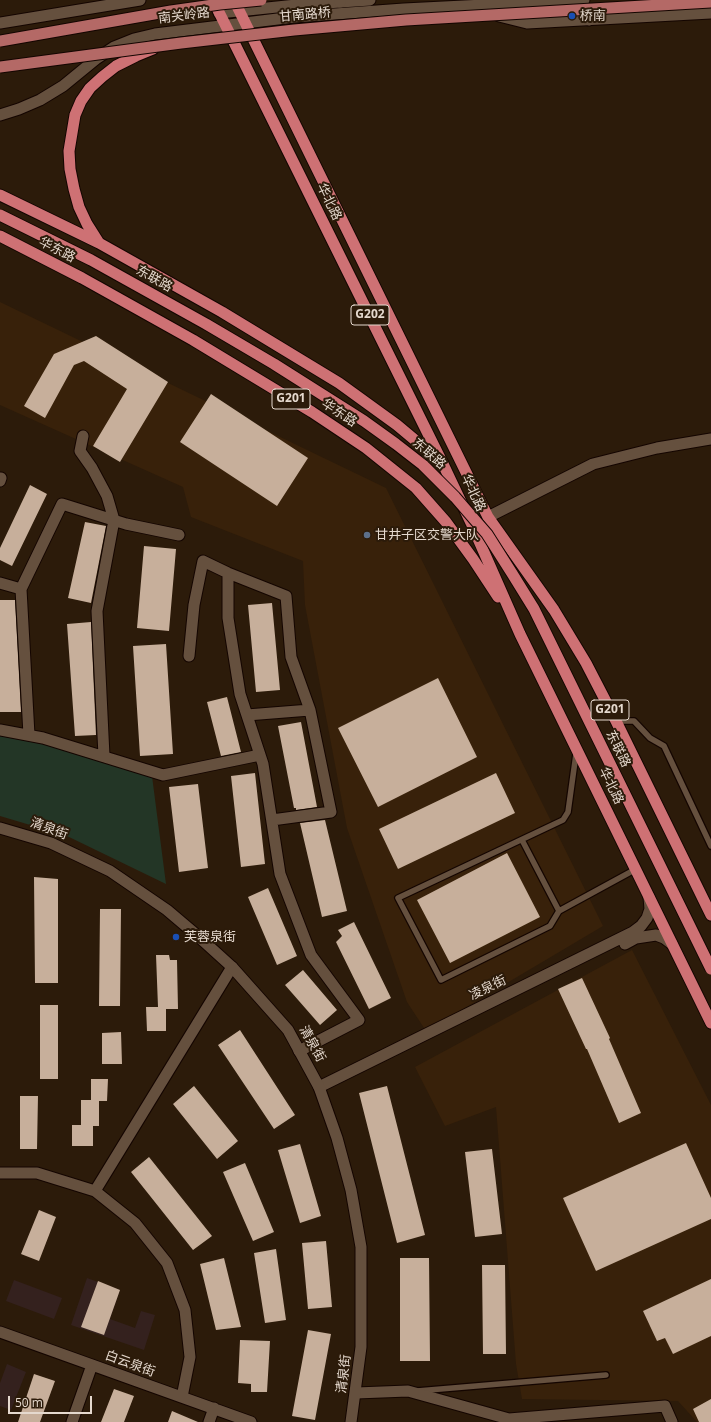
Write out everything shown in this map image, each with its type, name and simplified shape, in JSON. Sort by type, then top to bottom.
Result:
[{"type":"highway","name":"华北路","points":[[213,0],[443,464],[472,525],[520,634],[711,1023]]},
{"type":"highway","name":"华北路","points":[[234,0],[488,516],[554,610],[586,663],[711,915]]},
{"type":"highway","points":[[99,243],[79,208],[70,169],[69,151],[75,115],[81,101],[90,88],[116,66],[157,48],[181,43]]},
{"type":"highway","name":"华东路","points":[[0,195],[99,243],[222,312],[338,383],[397,425],[443,464]]},
{"type":"highway","name":"东联路","points":[[0,215],[91,260],[280,367],[364,421],[396,444],[423,465],[455,497],[487,534],[534,610],[711,969]]},
{"type":"highway","name":"华东路","points":[[0,236],[82,278],[193,340],[312,412],[366,448],[416,488],[446,522],[473,559],[520,634]]},
{"type":"main road","points":[[0,41],[170,11],[261,0]]},
{"type":"main road","name":"甘南路桥","points":[[0,67],[181,43],[294,30],[406,20],[711,2]]},
{"type":"street","points":[[0,22],[140,0]]},
{"type":"street","points":[[219,13],[340,1],[370,0]]},
{"type":"street","name":"南关岭路","points":[[0,115],[40,100],[63,86],[114,47],[134,39],[155,34],[225,25],[318,16],[584,0]]},
{"type":"street","points":[[563,1],[590,20]]},
{"type":"street","points":[[466,6],[527,23],[711,13]]},
{"type":"street","points":[[83,436],[80,451],[92,468],[107,496],[114,520],[97,611],[104,756]]},
{"type":"street","points":[[488,516],[593,464],[657,448],[711,439]]},
{"type":"street","points":[[29,735],[21,589],[62,504],[114,520],[179,535]]},
{"type":"street","points":[[189,656],[194,605],[203,560],[228,573],[286,596],[291,657],[310,710],[331,812],[272,820]]},
{"type":"street","points":[[228,573],[228,618],[240,694],[263,764],[280,874],[311,955],[359,1020],[299,1051]]},
{"type":"street","points":[[0,583],[21,589]]},
{"type":"street","points":[[247,715],[310,710]]},
{"type":"street","points":[[0,730],[43,738],[162,775],[260,755]]},
{"type":"street","name":"清泉街","points":[[0,828],[51,843],[110,871],[167,910],[232,968],[288,1030],[320,1091],[337,1138],[352,1190],[361,1247],[361,1346],[351,1422]]},
{"type":"street","name":"凌泉街","points":[[320,1091],[632,932],[647,918],[650,909],[649,897]]},
{"type":"street","name":"凌泉街","points":[[320,1091],[636,938],[656,935],[664,938],[672,944]]},
{"type":"street","points":[[95,1191],[232,968]]},
{"type":"street","points":[[0,1173],[37,1173],[95,1191],[135,1223],[167,1263],[185,1310],[190,1357],[182,1397]]},
{"type":"street","name":"白云泉街","points":[[0,1332],[251,1422]]},
{"type":"street","points":[[72,1422],[92,1365]]},
{"type":"street","points":[[356,1393],[408,1391],[508,1419],[665,1406],[672,1422]]},
{"type":"street","points":[[209,1422],[214,1408]]},
{"type":"lane","points":[[616,721],[634,721],[650,738],[664,746],[711,846]]},
{"type":"lane","points":[[577,750],[568,812],[563,820],[398,898],[441,980],[550,926],[559,911],[636,869]]},
{"type":"lane","points":[[703,830],[711,832]]},
{"type":"lane","points":[[522,840],[559,911]]},
{"type":"lane","points":[[408,1391],[606,1375]]},
{"type":"shaded area","points":[[0,302],[386,488],[603,926],[426,1031],[407,1002],[347,828],[305,605],[303,561],[191,517],[183,487],[0,405]]},
{"type":"shaded area","points":[[632,950],[711,1105],[711,1422],[697,1422],[678,1401],[522,1399],[516,1364],[496,1107],[445,1126],[415,1067]]},
{"type":"shaded area","points":[[87,1278],[120,1290],[110,1319],[135,1328],[141,1311],[155,1315],[144,1350],[71,1325]]},
{"type":"shaded area","points":[[14,1280],[62,1298],[54,1319],[6,1301]]},
{"type":"shaded area","points":[[7,1364],[26,1372],[11,1410],[0,1406],[0,1383]]},
{"type":"green space","points":[[0,736],[53,746],[152,776],[166,884],[67,836],[0,816]]},
{"type":"building","points":[[96,336],[168,382],[120,462],[93,446],[127,389],[84,361],[74,365],[45,418],[24,406],[54,354]]},
{"type":"building","points":[[211,394],[308,458],[277,506],[180,442]]},
{"type":"building","points":[[30,485],[47,494],[12,566],[0,560],[0,548]]},
{"type":"building","points":[[85,522],[106,526],[91,603],[68,598]]},
{"type":"building","points":[[144,546],[176,549],[169,631],[137,628]]},
{"type":"building","points":[[0,600],[15,600],[21,712],[0,712]]},
{"type":"building","points":[[272,603],[280,690],[256,692],[248,605]]},
{"type":"building","points":[[91,622],[96,735],[75,736],[67,624]]},
{"type":"building","points":[[166,644],[173,754],[140,756],[133,646]]},
{"type":"building","points":[[438,678],[477,757],[378,807],[338,728]]},
{"type":"building","points":[[227,697],[241,752],[221,756],[207,702]]},
{"type":"building","points":[[301,722],[317,807],[296,810],[296,808],[294,808],[278,726]]},
{"type":"building","points":[[255,773],[265,864],[241,867],[231,776]]},
{"type":"building","points":[[496,773],[515,813],[398,869],[379,829]]},
{"type":"building","points":[[198,784],[208,868],[179,872],[169,787]]},
{"type":"building","points":[[325,820],[347,911],[322,917],[300,823]]},
{"type":"building","points":[[507,853],[540,917],[450,963],[417,900]]},
{"type":"building","points":[[34,877],[58,879],[58,983],[35,983]]},
{"type":"building","points":[[268,888],[297,956],[277,965],[248,897]]},
{"type":"building","points":[[100,909],[121,909],[120,1006],[99,1006]]},
{"type":"building","points":[[354,922],[391,998],[369,1009],[336,942],[342,936],[338,930]]},
{"type":"building","points":[[156,955],[169,955],[170,960],[177,960],[178,1009],[166,1009],[166,1031],[147,1031],[146,1007],[158,1007]]},
{"type":"building","points":[[303,970],[337,1010],[320,1025],[285,985]]},
{"type":"building","points":[[582,978],[610,1038],[609,1039],[641,1113],[619,1123],[587,1049],[558,989]]},
{"type":"building","points":[[40,1005],[58,1005],[58,1079],[40,1079]]},
{"type":"building","points":[[240,1030],[295,1115],[274,1129],[218,1045]]},
{"type":"building","points":[[121,1032],[122,1064],[102,1064],[102,1033]]},
{"type":"building","points":[[91,1079],[108,1079],[107,1101],[99,1101],[99,1126],[93,1126],[93,1146],[72,1146],[72,1125],[81,1125],[81,1100],[91,1100]]},
{"type":"building","points":[[194,1086],[238,1141],[217,1159],[173,1104]]},
{"type":"building","points":[[387,1086],[425,1235],[397,1243],[359,1093]]},
{"type":"building","points":[[20,1096],[38,1096],[37,1149],[20,1149]]},
{"type":"building","points":[[686,1143],[711,1198],[711,1219],[596,1271],[563,1198]]},
{"type":"building","points":[[300,1144],[321,1216],[300,1223],[278,1150]]},
{"type":"building","points":[[492,1149],[502,1234],[475,1237],[465,1152]]},
{"type":"building","points":[[149,1157],[212,1236],[193,1250],[131,1172]]},
{"type":"building","points":[[245,1163],[274,1232],[253,1241],[223,1172]]},
{"type":"building","points":[[39,1210],[56,1217],[39,1261],[21,1254]]},
{"type":"building","points":[[326,1241],[332,1307],[308,1309],[302,1243]]},
{"type":"building","points":[[276,1249],[286,1320],[265,1323],[254,1253]]},
{"type":"building","points":[[224,1258],[241,1327],[216,1330],[200,1264]]},
{"type":"building","points":[[400,1258],[429,1258],[430,1361],[400,1361]]},
{"type":"building","points":[[482,1265],[505,1265],[506,1354],[483,1354]]},
{"type":"building","points":[[711,1279],[711,1336],[673,1354],[665,1338],[657,1341],[643,1311]]},
{"type":"building","points":[[98,1281],[120,1290],[104,1335],[81,1327]]},
{"type":"building","points":[[308,1330],[331,1334],[315,1420],[292,1416]]},
{"type":"building","points":[[240,1340],[270,1341],[267,1392],[251,1392],[251,1384],[238,1383]]},
{"type":"building","points":[[34,1374],[55,1381],[40,1422],[18,1422]]},
{"type":"building","points":[[114,1389],[134,1396],[124,1422],[101,1422]]},
{"type":"building","points":[[711,1399],[711,1422],[699,1422],[693,1409]]},
{"type":"building","points":[[172,1411],[198,1422],[168,1422]]},
{"type":"place","name":"桥南","points":[[572,16]]},
{"type":"place","name":"甘井子区交警大队","points":[[367,535]]},
{"type":"place","name":"芙蓉泉街","points":[[176,937]]}]
